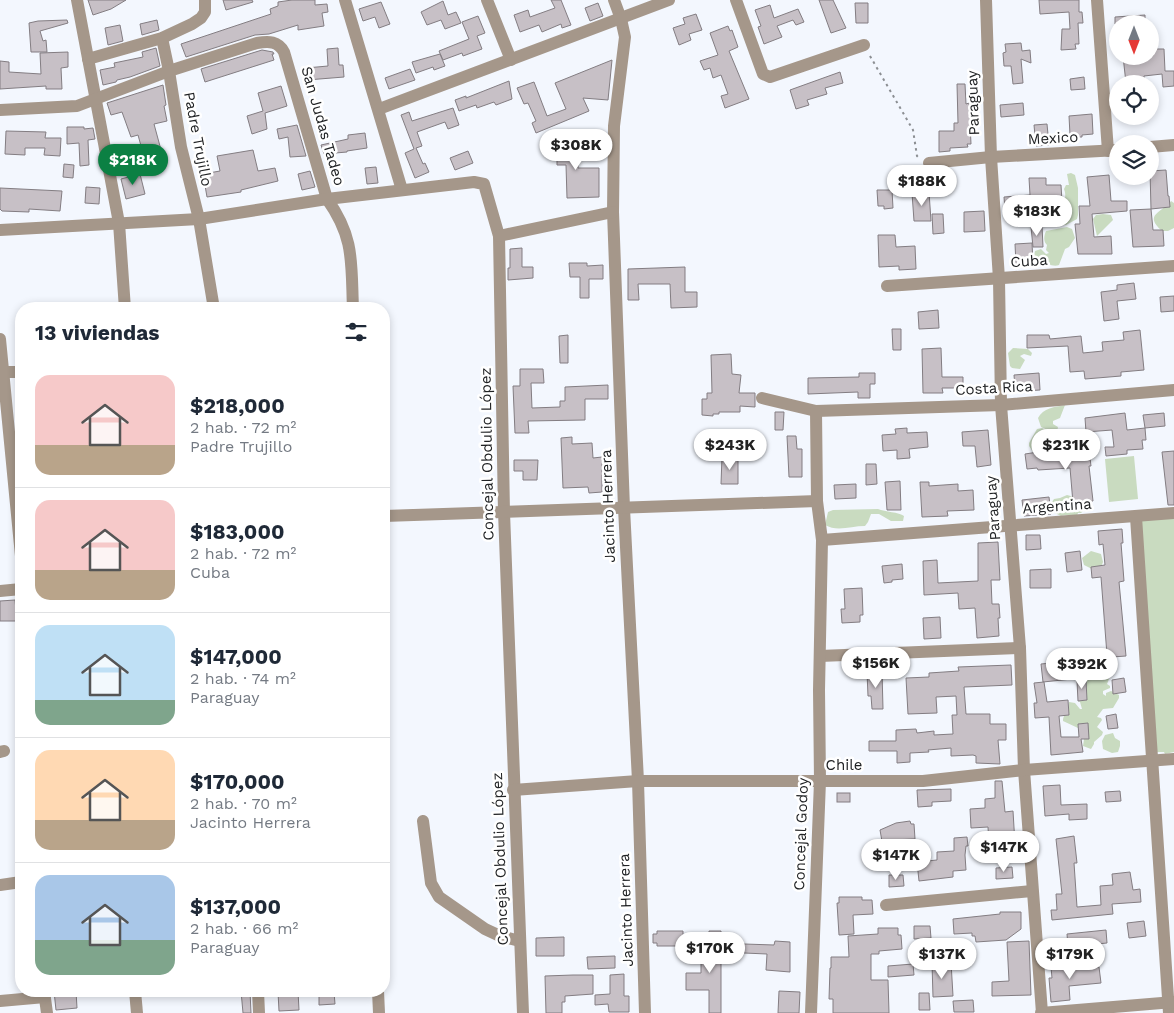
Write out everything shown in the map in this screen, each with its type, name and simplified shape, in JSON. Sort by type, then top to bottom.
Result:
[{"type":"street","points":[[77,0],[119,223],[125,302]]},
{"type":"street","points":[[88,59],[162,38],[192,24],[206,12],[204,0]]},
{"type":"street","points":[[345,0],[402,190]]},
{"type":"street","points":[[487,0],[510,60]]},
{"type":"street","name":"Jacinto Herrera","points":[[614,0],[621,19],[625,40],[614,126],[613,212],[624,508],[638,781],[646,1013]]},
{"type":"street","points":[[379,109],[669,0]]},
{"type":"street","points":[[736,0],[763,74],[766,76],[770,77],[864,45]]},
{"type":"street","name":"Paraguay","points":[[986,0],[991,157],[999,279],[1001,405],[1020,648],[1024,770],[1042,1013]]},
{"type":"street","points":[[1097,0],[1111,135]]},
{"type":"street","name":"Padre Trujillo","points":[[162,38],[181,147],[199,218],[213,302]]},
{"type":"street","name":"San Judas Tadeo","points":[[169,71],[266,41],[274,42],[281,46],[328,198],[339,216],[348,239],[351,252],[353,302]]},
{"type":"street","points":[[0,110],[70,108],[169,71]]},
{"type":"street","points":[[1159,146],[1174,145]]},
{"type":"street","name":"Mexico","points":[[929,163],[991,157],[1109,151]]},
{"type":"street","name":"Concejal Obdulio López","points":[[0,230],[199,218],[328,198],[474,182],[484,184],[499,236],[504,512],[513,790],[523,1013]]},
{"type":"street","points":[[499,236],[613,212]]},
{"type":"street","name":"Cuba","points":[[887,286],[1174,266]]},
{"type":"street","points":[[0,338],[1,372],[15,501]]},
{"type":"street","points":[[1,372],[15,372]]},
{"type":"street","name":"Costa Rica","points":[[762,398],[816,411],[1001,405],[1174,390]]},
{"type":"street","name":"Concejal Godoy","points":[[811,1013],[820,781],[819,720],[822,540],[817,501],[816,411]]},
{"type":"street","points":[[390,516],[817,501]]},
{"type":"street","name":"Argentina","points":[[822,540],[1174,514]]},
{"type":"street","points":[[1042,1013],[1171,1006],[1136,517]]},
{"type":"street","points":[[0,590],[15,589]]},
{"type":"street","points":[[820,656],[1020,648]]},
{"type":"street","name":"Chile","points":[[513,790],[638,781],[922,781],[1024,770],[1174,760]]},
{"type":"street","points":[[423,821],[431,883],[439,898],[485,929],[500,936],[520,941]]},
{"type":"street","points":[[0,885],[15,883]]},
{"type":"street","points":[[886,905],[1032,891]]},
{"type":"street","points":[[0,1001],[25,997]]},
{"type":"street","points":[[44,997],[46,1013]]},
{"type":"street","points":[[136,997],[137,1013]]},
{"type":"street","points":[[258,997],[259,1013]]},
{"type":"street","points":[[378,997],[379,1013]]},
{"type":"path","points":[[864,45],[913,130],[917,156],[929,163]]},
{"type":"green space","points":[[1067,174],[1075,175],[1078,188],[1078,215],[1077,219],[1066,225],[1056,222],[1056,216],[1065,198],[1064,189],[1066,185],[1069,185]]},
{"type":"green space","points":[[1171,201],[1174,203],[1174,228],[1162,231],[1154,221],[1154,217]]},
{"type":"green space","points":[[1096,215],[1111,215],[1113,220],[1097,236],[1093,219]]},
{"type":"green space","points":[[1067,227],[1072,229],[1075,238],[1069,247],[1065,249],[1059,265],[1053,266],[1044,262],[1038,262],[1034,256],[1035,251],[1041,249],[1046,254],[1049,253],[1046,250],[1047,245],[1044,240],[1046,231]]},
{"type":"green space","points":[[1013,348],[1028,349],[1032,353],[1031,356],[1024,354],[1020,356],[1025,360],[1020,369],[1010,366],[1008,353]]},
{"type":"green space","points":[[1065,405],[1060,418],[1053,421],[1053,424],[1058,427],[1057,432],[1054,433],[1041,427],[1038,418],[1043,412],[1050,408]]},
{"type":"green space","points":[[1042,428],[1055,434],[1062,433],[1065,435],[1064,443],[1059,452],[1034,453],[1029,446],[1037,429]]},
{"type":"green space","points":[[1134,456],[1138,499],[1109,502],[1105,459]]},
{"type":"green space","points":[[1067,495],[1085,500],[1089,505],[1081,513],[1078,513],[1077,516],[1061,516],[1051,511],[1050,505],[1054,499]]},
{"type":"green space","points":[[878,509],[902,515],[904,516],[903,521],[891,521],[879,514],[871,514],[865,526],[834,528],[825,525],[828,512],[833,510]]},
{"type":"green space","points":[[1174,517],[1174,752],[1165,754],[1164,752],[1157,752],[1140,520]]},
{"type":"green space","points":[[1091,551],[1101,554],[1103,562],[1101,567],[1092,569],[1084,565],[1082,558]]},
{"type":"green space","points":[[1091,653],[1101,653],[1108,659],[1105,667],[1107,669],[1106,676],[1109,679],[1107,684],[1110,688],[1103,691],[1103,694],[1106,696],[1106,693],[1111,691],[1119,695],[1119,698],[1113,708],[1103,709],[1097,717],[1102,720],[1097,727],[1103,732],[1094,742],[1091,749],[1083,746],[1084,739],[1087,737],[1088,723],[1078,724],[1078,728],[1063,721],[1063,719],[1064,716],[1069,715],[1069,702],[1075,703],[1082,709],[1078,701],[1087,700],[1086,677],[1090,668],[1086,661]]},
{"type":"green space","points":[[1113,733],[1115,738],[1120,741],[1120,746],[1118,752],[1112,753],[1103,749],[1102,741],[1105,735]]},
{"type":"building","points":[[88,0],[126,0],[111,9],[93,15]]},
{"type":"building","points":[[223,0],[252,0],[253,2],[226,10]]},
{"type":"building","points":[[315,0],[315,5],[327,4],[328,12],[322,13],[324,26],[298,30],[298,25],[269,34],[255,35],[186,57],[181,44],[271,14],[270,9],[278,6],[278,2]]},
{"type":"building","points":[[551,0],[561,0],[571,25],[562,28],[561,24],[542,32],[539,25],[520,32],[514,15],[528,10],[530,17],[555,8]]},
{"type":"building","points":[[819,0],[833,0],[846,28],[831,33]]},
{"type":"building","points":[[1039,0],[1079,0],[1079,12],[1082,12],[1083,23],[1078,23],[1079,44],[1075,44],[1076,49],[1061,50],[1062,29],[1070,29],[1069,12],[1040,14]]},
{"type":"building","points":[[443,1],[448,15],[456,12],[461,23],[445,29],[441,20],[427,25],[421,12]]},
{"type":"building","points":[[381,2],[390,24],[379,28],[375,17],[363,21],[359,9]]},
{"type":"building","points":[[598,3],[603,16],[590,21],[585,8]]},
{"type":"building","points":[[855,3],[868,3],[868,23],[856,23]]},
{"type":"building","points":[[770,5],[774,18],[798,9],[804,22],[796,25],[793,20],[777,26],[782,37],[764,44],[758,27],[761,26],[755,10]]},
{"type":"building","points":[[696,14],[702,30],[689,34],[691,40],[679,45],[673,28],[685,24],[683,18]]},
{"type":"building","points":[[478,16],[485,33],[477,36],[482,49],[463,56],[462,53],[443,60],[439,51],[469,39],[462,22]]},
{"type":"building","points":[[67,20],[68,23],[40,31],[43,41],[46,40],[47,52],[31,52],[29,23]]},
{"type":"building","points":[[157,20],[159,30],[142,35],[140,24]]},
{"type":"building","points":[[120,25],[123,41],[108,45],[105,28]]},
{"type":"building","points":[[728,26],[730,31],[732,30],[738,47],[729,51],[749,99],[725,108],[721,96],[728,94],[721,75],[713,78],[710,68],[704,70],[700,61],[718,55],[710,33]]},
{"type":"building","points":[[1021,43],[1022,51],[1030,50],[1031,63],[1021,59],[1023,83],[1013,84],[1011,66],[1004,66],[1003,53],[1006,52],[1005,44]]},
{"type":"building","points":[[156,48],[160,66],[103,85],[100,70],[115,67],[114,63],[143,57],[142,52]]},
{"type":"building","points":[[338,48],[339,65],[343,65],[344,77],[307,80],[306,68],[328,66],[327,49]]},
{"type":"building","points":[[1159,49],[1164,49],[1165,71],[1174,71],[1174,86],[1163,87],[1162,74],[1125,75],[1124,65],[1159,65]]},
{"type":"building","points":[[262,50],[273,52],[274,60],[205,82],[201,69]]},
{"type":"building","points":[[68,52],[68,67],[61,68],[62,89],[46,89],[46,86],[0,89],[0,61],[9,62],[9,72],[41,74],[40,53]]},
{"type":"building","points":[[440,54],[445,66],[434,70],[433,67],[416,73],[412,62]]},
{"type":"building","points":[[612,60],[608,100],[583,98],[589,111],[536,133],[532,123],[536,121],[528,103],[524,104],[517,88],[534,82],[547,116],[566,109],[555,83]]},
{"type":"building","points":[[410,69],[415,80],[389,89],[385,78]]},
{"type":"building","points":[[840,72],[843,83],[825,88],[827,94],[807,100],[809,105],[796,109],[790,90]]},
{"type":"building","points":[[1084,77],[1085,89],[1071,90],[1070,79]]},
{"type":"building","points":[[509,81],[512,99],[496,105],[494,102],[477,108],[476,105],[459,111],[455,100],[466,96],[466,98]]},
{"type":"building","points":[[957,84],[965,84],[966,104],[969,103],[971,144],[967,144],[968,147],[950,148],[950,151],[939,152],[939,131],[954,131],[954,123],[958,123]]},
{"type":"building","points":[[163,85],[167,121],[154,124],[164,161],[144,167],[140,154],[143,153],[138,135],[131,137],[122,112],[111,115],[107,103]]},
{"type":"building","points":[[281,86],[287,106],[265,113],[267,129],[252,134],[247,116],[263,111],[258,93]]},
{"type":"building","points":[[1023,103],[1024,115],[1001,117],[1000,105]]},
{"type":"building","points":[[453,108],[459,125],[448,129],[445,122],[417,132],[422,146],[416,148],[429,172],[415,178],[405,153],[414,149],[401,115],[409,112],[412,121]]},
{"type":"building","points":[[1092,114],[1093,134],[1082,135],[1082,137],[1070,135],[1069,116]]},
{"type":"building","points":[[1047,124],[1049,145],[1036,146],[1034,125]]},
{"type":"building","points":[[297,125],[306,156],[290,157],[288,137],[279,139],[277,129]]},
{"type":"building","points":[[67,127],[93,128],[95,139],[88,140],[89,165],[80,166],[79,143],[67,144]]},
{"type":"building","points":[[6,131],[46,132],[45,138],[61,138],[60,156],[44,155],[45,148],[25,148],[25,155],[5,154]]},
{"type":"building","points":[[365,133],[367,148],[324,154],[321,145],[348,139],[348,135]]},
{"type":"building","points":[[587,134],[602,134],[602,142],[587,142]]},
{"type":"building","points":[[578,138],[578,168],[599,168],[599,197],[567,198],[566,165],[557,165],[557,155],[551,156],[548,145]]},
{"type":"building","points":[[253,150],[258,171],[275,168],[278,181],[241,190],[241,192],[207,197],[203,174],[220,171],[217,156]]},
{"type":"building","points":[[468,151],[473,163],[455,170],[450,158]]},
{"type":"building","points":[[64,164],[74,165],[73,178],[63,177]]},
{"type":"building","points":[[376,167],[378,183],[367,184],[365,168]]},
{"type":"building","points":[[1159,170],[1166,170],[1170,207],[1151,209],[1150,185],[1159,185]]},
{"type":"building","points":[[310,171],[315,187],[302,190],[298,174]]},
{"type":"building","points":[[140,174],[145,194],[126,199],[121,179]]},
{"type":"building","points":[[1109,175],[1111,201],[1127,201],[1127,211],[1092,214],[1094,237],[1111,236],[1112,254],[1078,254],[1075,224],[1080,224],[1079,206],[1090,206],[1087,177]]},
{"type":"building","points":[[1029,178],[1046,178],[1046,185],[1061,185],[1062,202],[1048,202],[1048,207],[1005,210],[1004,197],[1030,195]]},
{"type":"building","points":[[86,187],[100,188],[99,204],[85,203]]},
{"type":"building","points":[[0,188],[62,191],[60,211],[29,209],[29,212],[2,211],[0,209]]},
{"type":"building","points":[[877,190],[892,190],[893,208],[884,209],[884,206],[878,206]]},
{"type":"building","points":[[929,192],[931,221],[914,221],[912,193]]},
{"type":"building","points":[[1151,209],[1153,230],[1163,230],[1164,246],[1133,247],[1130,210]]},
{"type":"building","points":[[984,211],[985,231],[964,232],[964,212]]},
{"type":"building","points":[[932,214],[943,214],[944,233],[933,234]]},
{"type":"building","points":[[1042,226],[1043,247],[1033,247],[1031,227]]},
{"type":"building","points":[[878,235],[895,235],[896,247],[915,246],[916,269],[899,270],[899,266],[879,267]]},
{"type":"building","points":[[1032,243],[1033,263],[1016,264],[1015,244]]},
{"type":"building","points":[[522,248],[522,267],[533,267],[533,278],[508,280],[510,249]]},
{"type":"building","points":[[569,263],[587,263],[587,266],[603,265],[603,279],[589,279],[589,298],[580,298],[580,277],[570,277]]},
{"type":"building","points":[[685,267],[685,292],[697,292],[697,307],[671,308],[670,284],[638,284],[639,300],[628,300],[628,269]]},
{"type":"building","points":[[1134,283],[1136,299],[1117,301],[1119,319],[1104,321],[1101,292],[1117,290],[1117,285]]},
{"type":"building","points":[[1174,296],[1174,311],[1161,312],[1160,297]]},
{"type":"building","points":[[938,310],[939,328],[919,329],[918,312]]},
{"type":"building","points":[[892,329],[901,329],[901,350],[893,350]]},
{"type":"building","points":[[1140,330],[1144,370],[1121,372],[1121,376],[1085,379],[1084,371],[1070,372],[1068,346],[1027,348],[1027,335],[1049,335],[1050,339],[1081,336],[1083,353],[1103,351],[1102,342],[1124,340],[1123,332]]},
{"type":"building","points":[[568,335],[568,363],[560,363],[559,336]]},
{"type":"building","points":[[941,348],[942,377],[963,377],[963,388],[942,388],[943,393],[923,393],[922,349]]},
{"type":"building","points":[[731,354],[732,374],[741,375],[739,393],[755,393],[755,407],[740,406],[740,412],[719,412],[719,414],[713,414],[713,416],[702,415],[702,399],[707,399],[707,393],[712,393],[711,355]]},
{"type":"building","points":[[520,369],[543,369],[544,383],[531,383],[532,408],[560,407],[560,401],[565,401],[565,387],[608,385],[608,399],[585,399],[585,420],[528,421],[529,433],[515,433],[513,386],[520,386]]},
{"type":"building","points":[[859,373],[875,373],[875,384],[870,384],[870,398],[858,398],[858,392],[808,394],[808,378],[859,377]]},
{"type":"building","points":[[1039,373],[1040,390],[1024,391],[1024,387],[1015,388],[1014,375]]},
{"type":"building","points":[[775,412],[784,412],[783,430],[775,430]]},
{"type":"building","points":[[1125,413],[1127,430],[1145,428],[1146,440],[1142,440],[1143,449],[1127,450],[1127,454],[1106,456],[1105,447],[1114,447],[1112,430],[1086,432],[1085,418]]},
{"type":"building","points":[[1164,413],[1165,426],[1145,428],[1143,415]]},
{"type":"building","points":[[907,428],[907,433],[927,432],[928,447],[909,449],[910,458],[897,459],[897,450],[883,451],[882,435],[896,434],[895,429]]},
{"type":"building","points":[[988,430],[991,465],[977,467],[975,446],[963,446],[962,432]]},
{"type":"building","points":[[714,432],[723,432],[723,451],[714,451]]},
{"type":"building","points":[[787,436],[796,436],[797,449],[802,449],[802,477],[789,477]]},
{"type":"building","points":[[572,437],[572,444],[592,443],[593,458],[602,457],[602,492],[589,493],[588,487],[563,488],[561,438]]},
{"type":"building","points":[[1045,451],[1045,453],[1070,451],[1071,459],[1090,458],[1091,466],[1089,466],[1093,501],[1073,503],[1070,468],[1027,469],[1025,454]]},
{"type":"building","points":[[1174,451],[1174,505],[1168,505],[1162,452]]},
{"type":"building","points":[[722,457],[738,458],[738,484],[721,484]]},
{"type":"building","points":[[514,460],[538,460],[537,480],[523,480],[523,471],[514,471]]},
{"type":"building","points":[[866,464],[876,464],[877,484],[866,485]]},
{"type":"building","points":[[900,481],[901,510],[887,510],[885,482]]},
{"type":"building","points":[[920,482],[929,482],[929,486],[958,484],[958,491],[973,490],[974,510],[947,511],[948,516],[922,517]]},
{"type":"building","points":[[856,484],[856,498],[835,499],[834,485]]},
{"type":"building","points":[[1049,497],[1051,514],[1024,516],[1022,500]]},
{"type":"building","points":[[1122,529],[1123,543],[1121,543],[1124,581],[1119,582],[1126,656],[1112,657],[1111,654],[1107,655],[1101,577],[1092,578],[1091,567],[1105,565],[1103,544],[1099,545],[1098,531]]},
{"type":"building","points":[[1026,535],[1040,535],[1041,549],[1026,550]]},
{"type":"building","points":[[998,542],[1000,580],[991,580],[992,604],[999,604],[999,636],[977,638],[975,608],[959,609],[958,593],[924,595],[923,561],[937,560],[938,583],[978,581],[978,543]]},
{"type":"building","points":[[1080,551],[1082,570],[1067,572],[1065,553]]},
{"type":"building","points":[[902,564],[903,579],[884,583],[882,566]]},
{"type":"building","points":[[1051,569],[1051,588],[1030,588],[1030,570]]},
{"type":"building","points":[[862,588],[863,615],[860,615],[860,622],[842,623],[841,609],[845,609],[844,589]]},
{"type":"building","points":[[15,600],[15,621],[0,621],[0,601]]},
{"type":"building","points":[[940,617],[941,638],[924,639],[923,618]]},
{"type":"building","points":[[1071,661],[1072,679],[1043,682],[1041,664]]},
{"type":"building","points":[[1011,665],[1012,685],[964,687],[966,714],[990,714],[990,724],[1006,724],[1006,740],[998,740],[1000,764],[976,763],[976,756],[973,755],[951,756],[951,748],[910,753],[910,762],[897,763],[897,751],[869,751],[869,741],[896,741],[896,730],[916,729],[917,733],[934,731],[934,735],[953,734],[952,715],[957,715],[956,696],[936,697],[937,713],[908,714],[906,678],[929,677],[929,673],[959,671],[958,667]]},
{"type":"building","points":[[882,671],[883,709],[872,709],[871,696],[868,696],[867,672]]},
{"type":"building","points":[[1124,678],[1126,692],[1113,694],[1112,680]]},
{"type":"building","points":[[1086,680],[1087,700],[1078,701],[1077,681]]},
{"type":"building","points":[[1044,682],[1047,702],[1068,700],[1069,715],[1059,716],[1061,737],[1079,737],[1078,724],[1088,723],[1089,739],[1081,739],[1083,752],[1051,755],[1049,717],[1035,718],[1034,703],[1037,703],[1034,683]]},
{"type":"building","points":[[1116,714],[1118,728],[1108,729],[1106,716]]},
{"type":"building","points":[[995,781],[1002,781],[1005,812],[1013,811],[1015,844],[989,846],[988,827],[971,828],[970,809],[985,808],[985,799],[995,798]]},
{"type":"building","points":[[1060,785],[1061,805],[1087,804],[1087,819],[1069,820],[1069,814],[1045,816],[1043,786]]},
{"type":"building","points":[[951,789],[951,801],[932,802],[932,806],[918,807],[917,790]]},
{"type":"building","points":[[1120,791],[1121,801],[1106,802],[1105,792]]},
{"type":"building","points":[[837,793],[850,793],[850,802],[837,802]]},
{"type":"building","points":[[910,821],[911,824],[914,824],[915,839],[891,840],[892,851],[883,847],[880,830],[896,823]]},
{"type":"building","points":[[1074,836],[1077,863],[1074,863],[1077,907],[1101,905],[1100,886],[1113,885],[1112,874],[1130,872],[1133,890],[1140,889],[1141,902],[1112,904],[1113,914],[1052,920],[1051,910],[1057,910],[1056,894],[1062,894],[1056,839]]},
{"type":"building","points":[[967,837],[966,870],[953,871],[953,877],[919,881],[917,862],[937,860],[937,852],[954,851],[954,838]]},
{"type":"building","points":[[1012,867],[1013,878],[996,879],[996,868]]},
{"type":"building","points":[[889,875],[903,875],[904,886],[889,887]]},
{"type":"building","points":[[839,897],[862,897],[862,900],[872,900],[873,914],[853,915],[854,934],[839,935],[837,903],[839,903]]},
{"type":"building","points":[[1000,912],[1021,912],[1021,929],[1006,940],[976,942],[975,936],[972,936],[972,933],[954,934],[953,919],[1000,914]]},
{"type":"building","points":[[1144,921],[1146,936],[1129,938],[1127,923]]},
{"type":"building","points":[[914,926],[930,926],[931,938],[914,939]]},
{"type":"building","points":[[878,928],[898,928],[898,935],[901,935],[902,949],[879,951],[879,954],[871,954],[871,980],[888,980],[889,1013],[833,1013],[833,999],[829,999],[831,957],[849,957],[848,936],[878,934]]},
{"type":"building","points":[[1106,930],[1107,943],[1068,947],[1067,934]]},
{"type":"building","points":[[657,931],[683,931],[683,946],[657,946],[657,943],[653,943],[653,934],[657,934]]},
{"type":"building","points":[[709,931],[721,931],[721,1013],[709,1013],[709,990],[686,990],[686,973],[701,973],[701,958],[709,958]]},
{"type":"building","points":[[564,937],[564,956],[536,956],[536,938]]},
{"type":"building","points":[[775,941],[790,942],[790,972],[766,970],[767,954],[744,953],[744,944],[774,945]]},
{"type":"building","points":[[1029,941],[1031,995],[992,996],[992,982],[1009,981],[1007,942]]},
{"type":"building","points":[[615,956],[615,968],[588,969],[587,957]]},
{"type":"building","points":[[1059,961],[1068,961],[1069,970],[1099,967],[1101,983],[1069,986],[1070,1000],[1051,1002],[1049,978],[1052,978],[1051,967],[1059,966]]},
{"type":"building","points":[[951,962],[953,996],[933,997],[932,963]]},
{"type":"building","points":[[913,964],[914,975],[888,977],[888,966]]},
{"type":"building","points":[[624,974],[624,996],[629,996],[629,1012],[609,1012],[608,1004],[595,1005],[595,995],[610,994],[610,975]]},
{"type":"building","points":[[593,975],[593,994],[565,996],[565,1002],[562,1002],[562,1013],[546,1013],[545,976]]},
{"type":"building","points":[[779,991],[800,992],[799,1013],[778,1013]]},
{"type":"building","points":[[919,993],[929,993],[930,1010],[919,1010]]},
{"type":"building","points":[[55,997],[76,997],[77,1008],[56,1010]]},
{"type":"building","points":[[242,997],[250,997],[251,1013],[243,1013]]},
{"type":"building","points":[[278,997],[298,997],[299,1010],[279,1011]]},
{"type":"building","points":[[319,997],[334,997],[335,1004],[319,1005]]},
{"type":"building","points":[[973,1000],[974,1012],[954,1012],[953,1001]]}]
